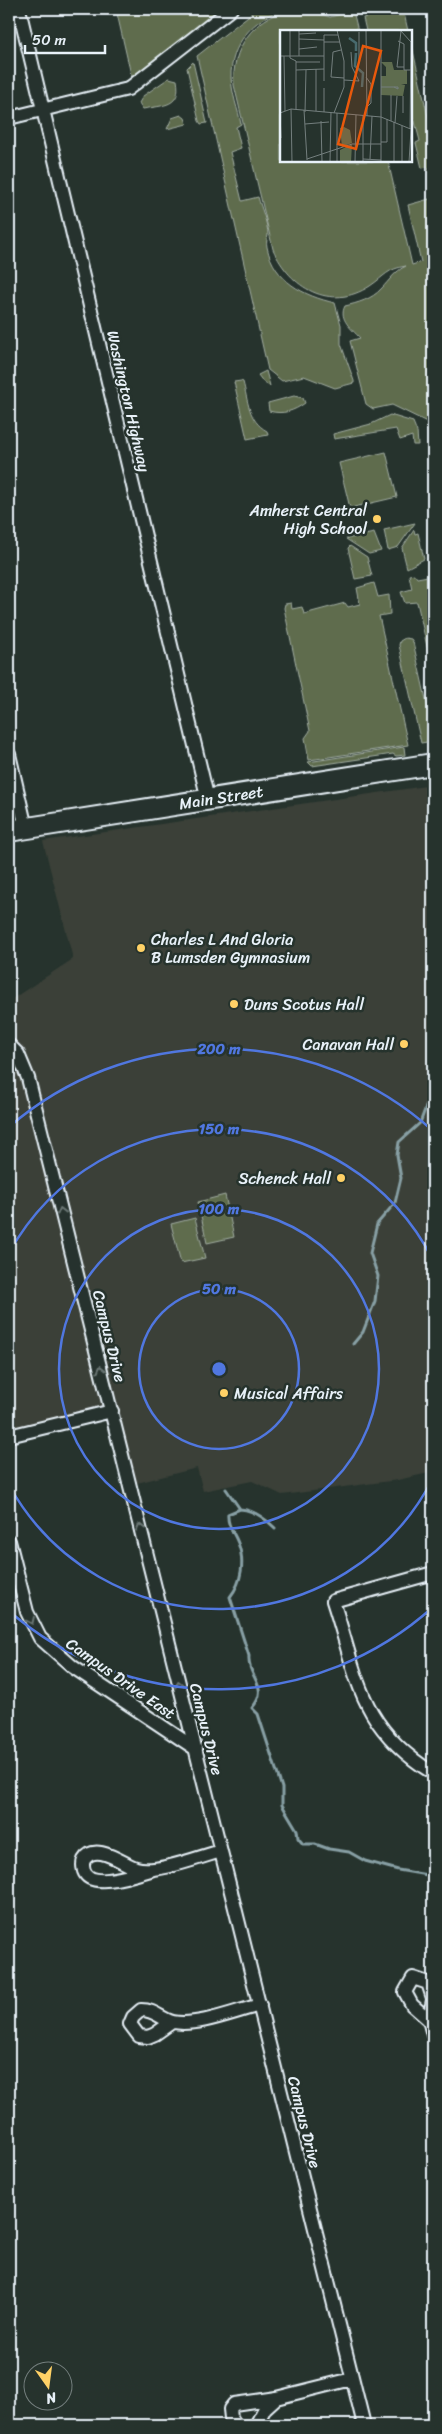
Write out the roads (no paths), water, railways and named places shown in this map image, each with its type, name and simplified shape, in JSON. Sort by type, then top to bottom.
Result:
[{"type":"main road","name":"Main Street","points":[[18,829],[433,764]]},
{"type":"street","name":"Washington Highway","points":[[19,9],[208,800]]},
{"type":"street","points":[[9,118],[128,89],[230,9]]},
{"type":"street","points":[[9,754],[18,829]]},
{"type":"street","name":"Campus Drive","points":[[9,1045],[18,1054],[28,1078],[364,2425]]},
{"type":"street","points":[[9,1436],[112,1411]]},
{"type":"street","name":"Campus Drive East","points":[[9,1541],[27,1612],[40,1638],[73,1667],[196,1749]]},
{"type":"street","points":[[433,1574],[333,1601],[351,1666],[370,1712],[398,1747],[433,1773]]},
{"type":"street","points":[[154,1869],[136,1868],[109,1855],[98,1853],[90,1854],[85,1858],[83,1864],[86,1876],[90,1880],[101,1881],[154,1869],[221,1851]]},
{"type":"street","points":[[429,2020],[412,2005],[405,1992],[413,1978],[428,1983],[433,1999],[429,2020],[433,2036]]},
{"type":"street","points":[[172,2022],[195,2022],[260,2005]]},
{"type":"street","points":[[236,2425],[231,2418],[230,2409],[234,2404],[276,2398],[352,2379]]},
{"type":"street","points":[[256,2425],[265,2408],[276,2398]]},
{"type":"waterway","points":[[353,1344],[363,1332],[375,1301],[378,1276],[370,1253],[377,1224],[395,1203],[401,1178],[397,1155],[399,1142],[420,1123],[433,1088]]},
{"type":"waterway","points":[[226,1489],[240,1509],[228,1514],[230,1526],[240,1550],[242,1564],[240,1578],[230,1597],[249,1656],[249,1664],[259,1688],[257,1700],[252,1708],[258,1714],[282,1788],[282,1805],[297,1830],[298,1838],[303,1844],[315,1844],[329,1849],[349,1852],[365,1861],[398,1870],[433,1876]]},
{"type":"waterway","points":[[240,1509],[259,1515],[275,1528]]},
{"type":"place","name":"Amherst Central High School","points":[[377,519]]},
{"type":"place","name":"Charles L And Gloria B Lumsden Gymnasium","points":[[141,948]]},
{"type":"place","name":"Duns Scotus Hall","points":[[234,1004]]},
{"type":"place","name":"Canavan Hall","points":[[404,1044]]},
{"type":"place","name":"Schenck Hall","points":[[341,1178]]},
{"type":"place","name":"Musical Affairs","points":[[224,1393]]}]
